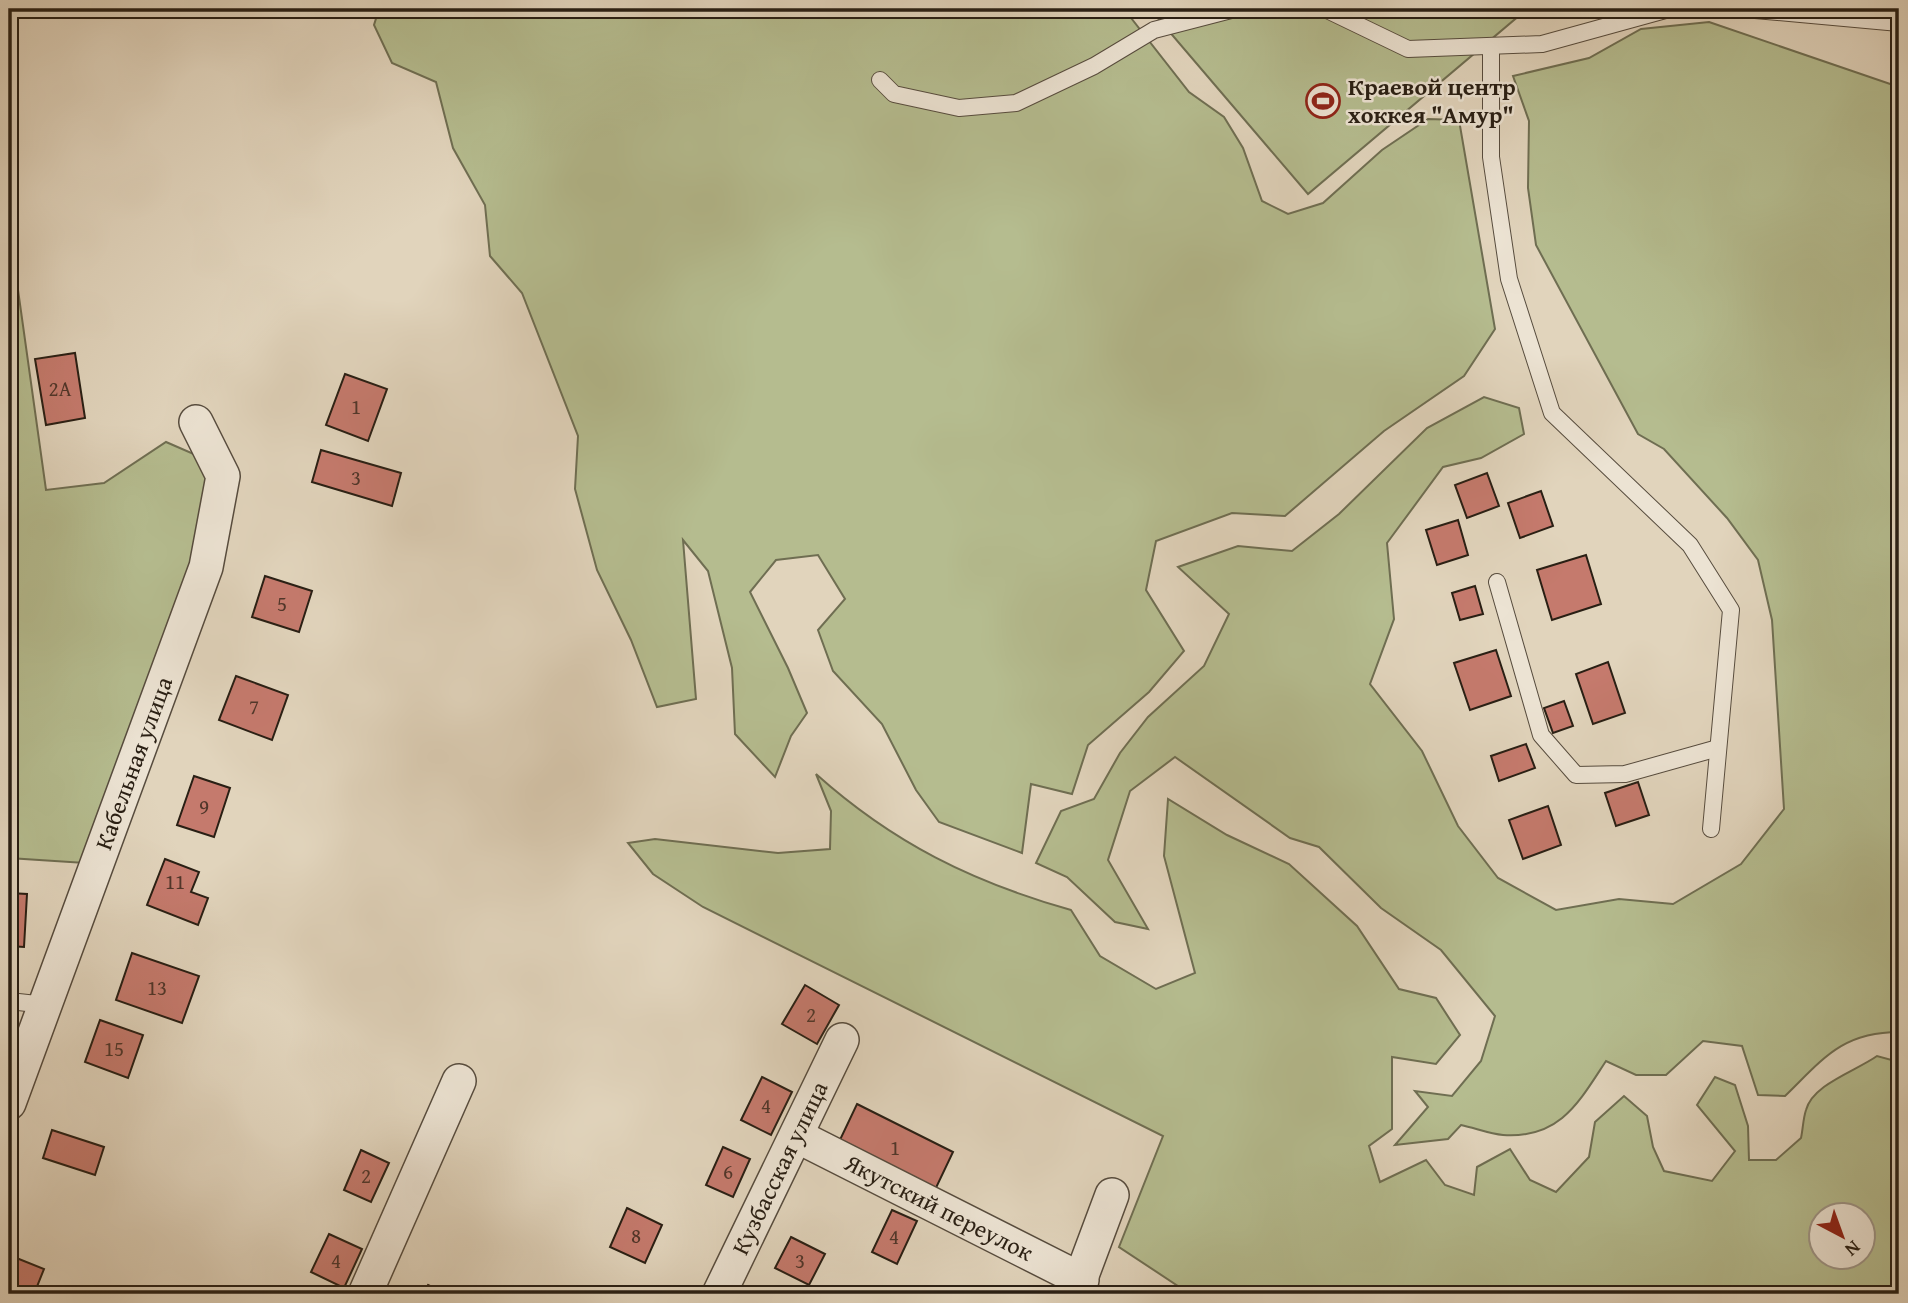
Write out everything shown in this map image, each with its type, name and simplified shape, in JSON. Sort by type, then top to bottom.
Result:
[{"type":"street","name":"Кабельная улица","points":[[9,1103],[206,566],[223,476],[196,422]]},
{"type":"street","name":"Кузбасская улица","points":[[719,1294],[842,1040]]},
{"type":"street","points":[[365,1294],[459,1081]]},
{"type":"street","name":"Якутский переулок","points":[[797,1136],[1079,1287]]},
{"type":"street","points":[[1079,1287],[1112,1195]]},
{"type":"lane","points":[[880,80],[894,94],[959,108],[1016,103],[1094,66],[1154,30],[1235,9]]},
{"type":"lane","points":[[1325,9],[1408,49],[1542,44],[1669,9]]},
{"type":"lane","points":[[1744,9],[1899,23]]},
{"type":"lane","points":[[1491,46],[1491,157],[1509,279],[1552,413],[1690,545],[1731,610],[1711,829]]},
{"type":"lane","points":[[1497,582],[1541,735],[1576,775],[1625,774],[1718,748]]},
{"type":"lane","points":[[9,1001],[46,1005]]},
{"type":"green space","points":[[379,9],[1124,9],[1189,92],[1224,117],[1243,148],[1262,201],[1288,214],[1323,203],[1382,150],[1428,119],[1459,120],[1495,329],[1464,376],[1384,431],[1285,516],[1232,513],[1156,541],[1146,590],[1184,651],[1149,692],[1088,745],[1072,794],[1031,784],[1022,853],[939,822],[916,790],[882,724],[833,671],[818,630],[845,599],[818,555],[776,560],[750,592],[807,713],[791,736],[775,777],[735,734],[732,668],[708,571],[683,540],[696,699],[657,707],[631,640],[597,570],[575,489],[578,436],[522,293],[490,256],[485,205],[453,148],[436,82],[392,63],[374,25]]},
{"type":"green space","name":"Краевой центр хоккея \"Амур\"","points":[[1150,9],[1527,9],[1308,194]]},
{"type":"green space","points":[[1709,22],[1899,87],[1899,1032],[1879,1033],[1848,1042],[1823,1059],[1785,1096],[1758,1095],[1742,1046],[1703,1041],[1666,1075],[1636,1075],[1606,1061],[1566,1115],[1539,1131],[1523,1135],[1503,1135],[1461,1125],[1448,1139],[1395,1145],[1428,1107],[1415,1091],[1452,1096],[1481,1061],[1495,1016],[1441,950],[1381,908],[1319,847],[1290,838],[1175,757],[1130,791],[1108,860],[1148,929],[1115,922],[1067,877],[1036,863],[1061,811],[1094,799],[1120,753],[1148,717],[1204,666],[1229,614],[1178,567],[1238,546],[1292,551],[1339,514],[1427,428],[1484,397],[1519,408],[1524,434],[1481,458],[1443,467],[1387,543],[1394,619],[1370,684],[1422,751],[1458,826],[1498,878],[1556,910],[1619,899],[1673,904],[1741,864],[1784,809],[1772,620],[1758,560],[1727,518],[1664,449],[1638,434],[1536,245],[1528,188],[1529,121],[1513,76],[1589,58],[1641,29]]},
{"type":"green space","points":[[9,151],[18,161],[12,247],[46,490],[104,483],[166,442],[196,455],[209,483],[194,570],[85,863],[9,858]]},
{"type":"green space","points":[[816,774],[874,820],[935,857],[1000,887],[1071,910],[1100,956],[1156,989],[1195,973],[1164,856],[1168,799],[1227,835],[1289,864],[1357,926],[1399,989],[1436,998],[1460,1035],[1436,1064],[1392,1057],[1392,1129],[1369,1146],[1380,1182],[1426,1160],[1445,1185],[1474,1195],[1477,1167],[1510,1149],[1530,1180],[1556,1192],[1589,1157],[1595,1122],[1624,1096],[1647,1116],[1653,1147],[1664,1171],[1712,1181],[1735,1151],[1697,1105],[1715,1077],[1735,1085],[1748,1126],[1749,1160],[1776,1160],[1801,1138],[1810,1101],[1826,1085],[1877,1056],[1899,1062],[1899,1294],[1190,1294],[1119,1247],[1163,1136],[703,907],[653,874],[628,843],[655,839],[778,853],[830,849],[831,811]]},
{"type":"building","points":[[75,353],[85,418],[46,425],[35,359]]},
{"type":"building","points":[[345,374],[387,389],[368,441],[326,425]]},
{"type":"building","points":[[321,450],[401,473],[392,506],[312,482]]},
{"type":"building","points":[[1487,473],[1499,506],[1467,518],[1455,485]]},
{"type":"building","points":[[1541,491],[1553,526],[1520,538],[1508,503]]},
{"type":"building","points":[[1458,520],[1468,555],[1437,565],[1426,530]]},
{"type":"building","points":[[1586,555],[1601,604],[1552,620],[1537,570]]},
{"type":"building","points":[[265,576],[312,591],[299,632],[252,617]]},
{"type":"building","points":[[1475,586],[1483,614],[1460,620],[1452,593]]},
{"type":"building","points":[[1496,650],[1511,696],[1470,710],[1454,663]]},
{"type":"building","points":[[1608,662],[1625,713],[1593,724],[1576,674]]},
{"type":"building","points":[[236,676],[288,695],[272,740],[219,720]]},
{"type":"building","points":[[1564,701],[1573,726],[1553,733],[1544,708]]},
{"type":"building","points":[[1526,744],[1535,768],[1499,781],[1491,756]]},
{"type":"building","points":[[194,776],[230,788],[214,837],[177,825]]},
{"type":"building","points":[[1638,782],[1649,815],[1616,826],[1605,793]]},
{"type":"building","points":[[1548,806],[1561,845],[1523,859],[1509,820]]},
{"type":"building","points":[[165,859],[199,872],[191,892],[208,898],[198,925],[147,905]]},
{"type":"building","points":[[9,893],[27,894],[24,947],[9,946]]},
{"type":"building","points":[[132,953],[199,976],[182,1023],[116,1000]]},
{"type":"building","points":[[805,985],[839,1005],[817,1044],[782,1024]]},
{"type":"building","points":[[100,1020],[143,1035],[128,1078],[85,1062]]},
{"type":"building","points":[[762,1077],[792,1092],[771,1135],[741,1120]]},
{"type":"building","points":[[857,1104],[953,1152],[934,1192],[838,1144]]},
{"type":"building","points":[[52,1130],[104,1147],[95,1175],[43,1158]]},
{"type":"building","points":[[723,1147],[750,1159],[733,1197],[706,1185]]},
{"type":"building","points":[[361,1150],[389,1163],[371,1202],[344,1190]]},
{"type":"building","points":[[627,1208],[662,1225],[645,1263],[610,1247]]},
{"type":"building","points":[[892,1210],[917,1221],[897,1264],[872,1252]]},
{"type":"building","points":[[329,1234],[362,1249],[344,1288],[311,1272]]},
{"type":"building","points":[[791,1237],[825,1254],[809,1285],[775,1268]]},
{"type":"building","points":[[9,1255],[44,1269],[34,1294],[9,1294]]},
{"type":"building","points":[[428,1285],[446,1294],[424,1294]]},
{"type":"place","name":"Краевой центр хоккея \"Амур\"","points":[[1323,101]]}]
